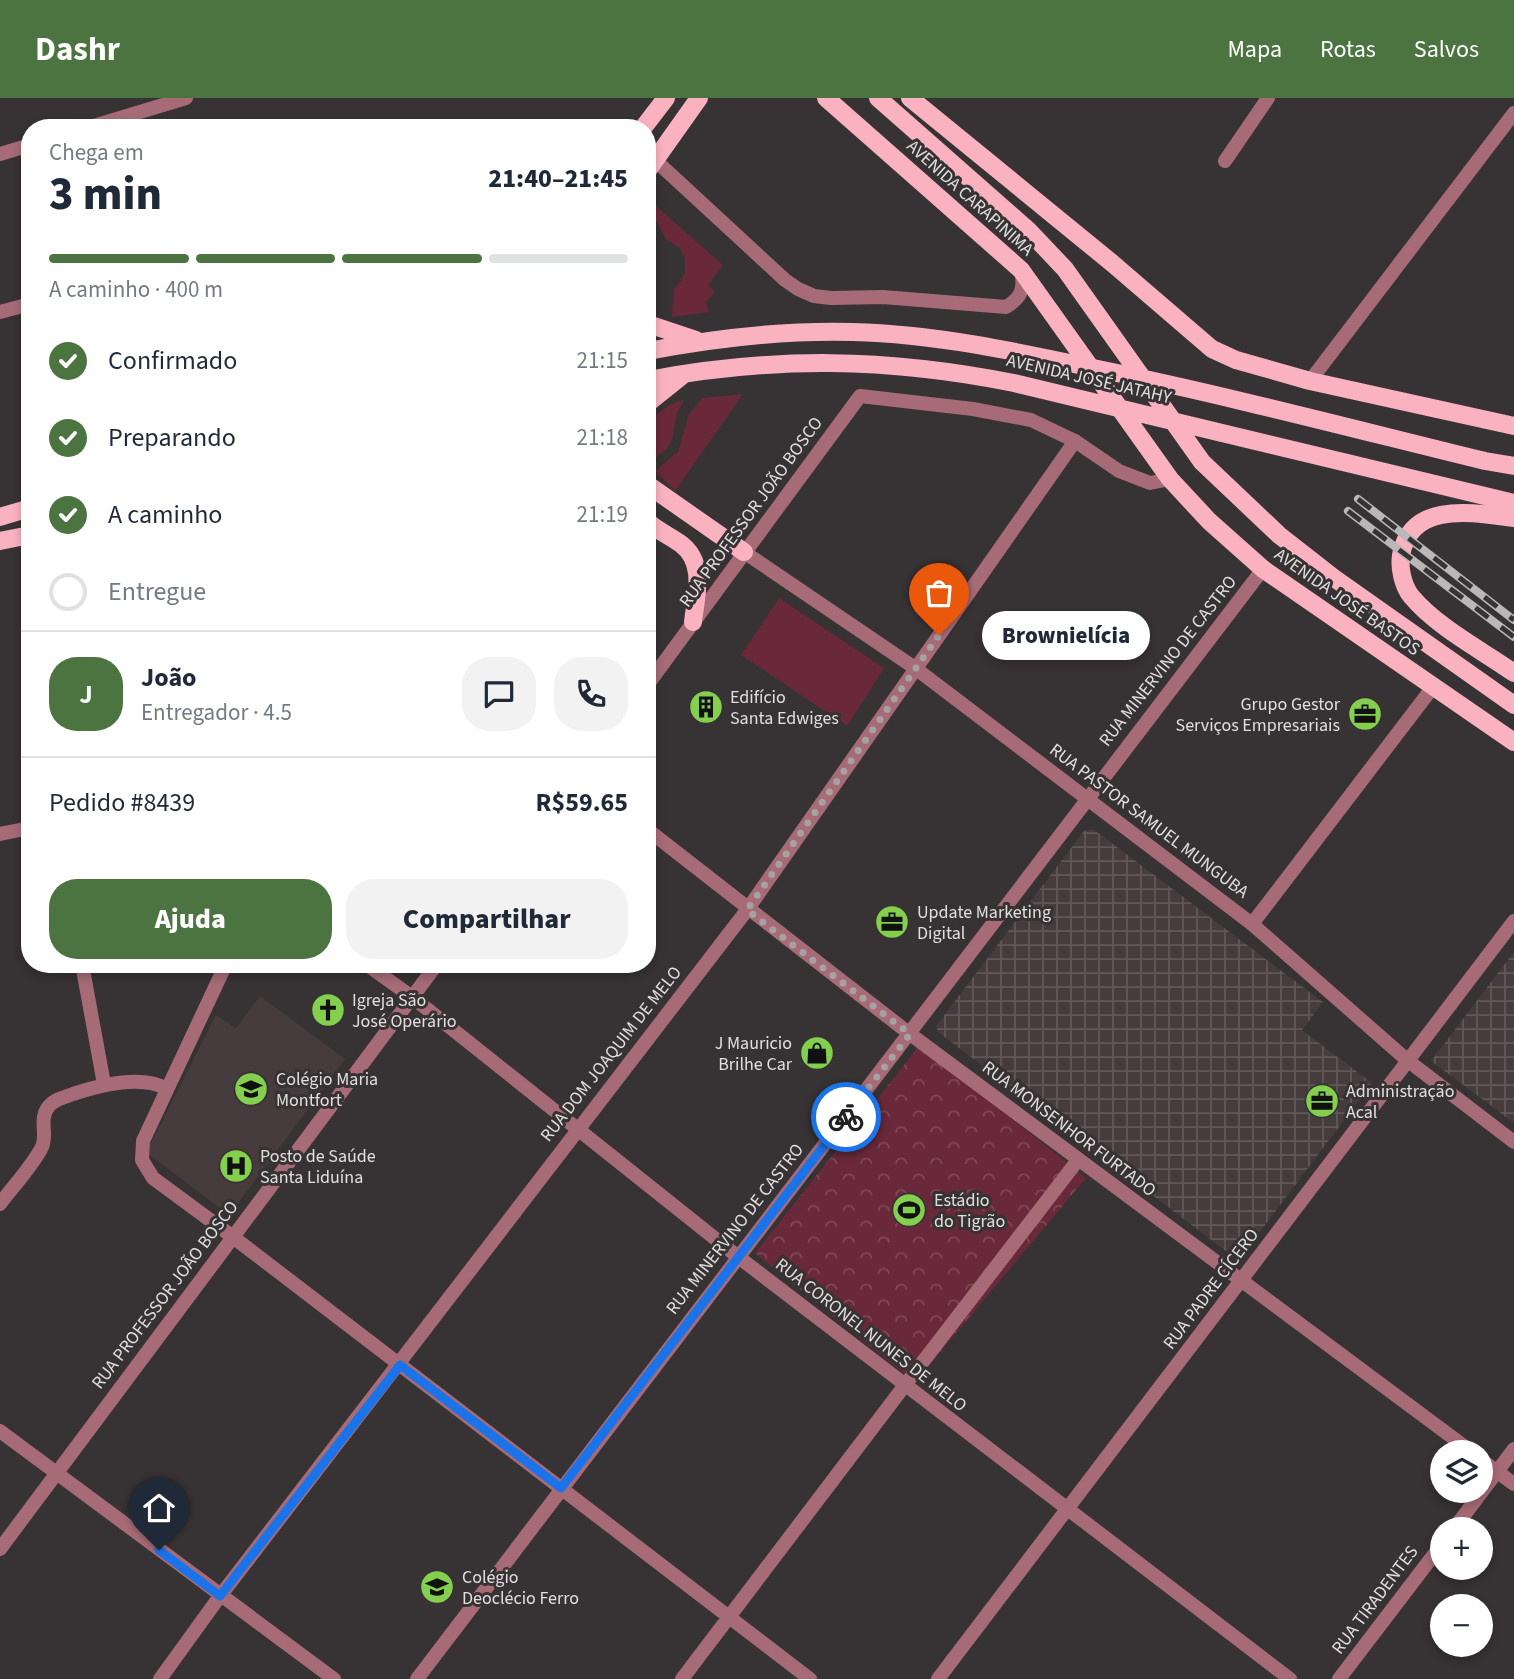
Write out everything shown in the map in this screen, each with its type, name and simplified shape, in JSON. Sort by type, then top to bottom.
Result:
[{"type":"main road","points":[[650,119],[666,98]]},
{"type":"main road","points":[[656,158],[699,98]]},
{"type":"main road","name":"AVENIDA CARAPINIMA","points":[[826,98],[1021,270],[1170,479]]},
{"type":"main road","name":"AVENIDA CARAPINIMA","points":[[878,98],[1028,230],[1065,269],[1202,462]]},
{"type":"main road","points":[[910,98],[1212,349],[1237,360],[1310,381],[1514,426]]},
{"type":"main road","points":[[656,327],[699,341]]},
{"type":"main road","name":"AVENIDA JOSÉ JATAHY","points":[[656,349],[743,335],[853,331],[975,343],[1199,390],[1514,466]]},
{"type":"main road","name":"AVENIDA JOSÉ JATAHY","points":[[656,378],[743,366],[805,362],[858,362],[966,373],[1514,503]]},
{"type":"main road","points":[[656,397],[685,373]]},
{"type":"main road","name":"AVENIDA JOSÉ BASTOS","points":[[1202,462],[1279,535],[1334,578],[1514,705]]},
{"type":"main road","name":"AVENIDA JOSÉ BASTOS","points":[[1170,479],[1209,521],[1263,569],[1514,742]]},
{"type":"main road","points":[[656,491],[744,552]]},
{"type":"main road","points":[[0,517],[21,511]]},
{"type":"main road","points":[[1514,518],[1475,513],[1444,513],[1429,517],[1414,527],[1405,541],[1401,558],[1402,575],[1408,593],[1427,613],[1514,673]]},
{"type":"main road","points":[[656,527],[682,545],[695,559],[698,578],[693,622]]},
{"type":"main road","points":[[0,541],[21,536]]},
{"type":"street","points":[[117,119],[186,98]]},
{"type":"street","points":[[1224,161],[1268,98]]},
{"type":"street","points":[[1310,381],[1514,113]]},
{"type":"street","points":[[0,154],[21,148]]},
{"type":"street","points":[[656,169],[785,280],[814,296],[883,297],[1006,307],[1017,300],[1024,285],[1021,270]]},
{"type":"street","points":[[0,312],[21,306]]},
{"type":"street","name":"RUA PROFESSOR JOÃO BOSCO","points":[[656,673],[860,396],[973,409],[1031,420],[1076,441]]},
{"type":"street","points":[[1076,441],[1119,471],[1150,483],[1170,479]]},
{"type":"street","name":"RUA DOM JOAQUIM DE MELO","points":[[160,1679],[220,1596],[747,910],[1076,441]]},
{"type":"street","name":"RUA PASTOR SAMUEL MUNGUBA","points":[[744,552],[915,668],[1252,924],[1407,1060],[1514,1142]]},
{"type":"street","name":"RUA MINERVINO DE CASTRO","points":[[417,1679],[1263,569]]},
{"type":"street","points":[[1252,924],[1433,687]]},
{"type":"street","points":[[0,834],[21,830]]},
{"type":"street","name":"RUA MONSENHOR FURTADO","points":[[656,836],[747,910],[910,1034],[1456,1440]]},
{"type":"street","name":"RUA PADRE CÍCERO","points":[[939,1679],[1514,921]]},
{"type":"street","points":[[84,973],[104,1084]]},
{"type":"street","points":[[222,973],[143,1141],[142,1160],[153,1178],[810,1679]]},
{"type":"street","name":"RUA CORONEL NUNES DE MELO","points":[[379,973],[737,1256],[1290,1679]]},
{"type":"street","name":"RUA PROFESSOR JOÃO BOSCO","points":[[0,1549],[430,973]]},
{"type":"street","points":[[0,1204],[43,1144],[43,1122],[50,1105],[56,1100],[104,1084],[152,1083],[167,1089]]},
{"type":"street","points":[[682,1679],[1078,1160]]},
{"type":"street","points":[[0,1431],[334,1679]]},
{"type":"street","points":[[1463,1517],[1514,1449]]},
{"type":"street","points":[[1493,1468],[1514,1484]]},
{"type":"street","name":"RUA TIRADENTES","points":[[1339,1679],[1430,1560]]},
{"type":"shaded area","points":[[1093,829],[1323,1002],[1302,1030],[1372,1083],[1241,1257],[1231,1255],[938,1032],[936,1026],[1084,831]]},
{"type":"shaded area","points":[[1514,952],[1514,1123],[1431,1061]]},
{"type":"shaded area","name":"Colégio Maria Montfort","points":[[260,996],[345,1059],[233,1210],[221,1209],[150,1155],[149,1147],[216,1015],[236,1028]]},
{"type":"green space","points":[[656,206],[723,265],[708,285],[715,292],[706,302],[709,312],[672,317],[674,289],[685,273],[685,259],[680,248],[666,239],[656,221]]},
{"type":"green space","points":[[743,394],[675,491],[656,470],[678,452],[689,415],[702,398]]},
{"type":"green space","points":[[684,400],[671,441],[656,457],[656,416],[673,403]]},
{"type":"green space","points":[[779,598],[884,668],[847,726],[741,655]]},
{"type":"green space","name":"Estádio do Tigrão","points":[[920,1045],[1086,1178],[915,1382],[755,1253]]},
{"type":"railway","points":[[1358,499],[1514,620]]},
{"type":"railway","points":[[1348,511],[1514,637]]},
{"type":"way so far","points":[[846,1117],[910,1034],[747,910],[939,635]]},
{"type":"place","name":"Brownielícia","points":[[939,635]]},
{"type":"place","name":"Edifício Santa Edwiges","points":[[706,707]]},
{"type":"place","name":"Grupo Gestor Serviços Empresariais","points":[[1365,714]]},
{"type":"place","name":"Update Marketing Digital","points":[[892,922]]},
{"type":"place","name":"Igreja São José Operário","points":[[328,1010]]},
{"type":"place","name":"J Mauricio Brilhe Car","points":[[817,1053]]},
{"type":"place","name":"Colégio Maria Montfort","points":[[251,1089]]},
{"type":"place","name":"Administração Acal","points":[[1322,1101]]},
{"type":"place","name":"Posto de Saúde Santa Liduína","points":[[236,1166]]},
{"type":"place","name":"Estádio do Tigrão","points":[[909,1210]]},
{"type":"place","name":"Colégio Deoclécio Ferro","points":[[437,1587]]},
{"type":"route","points":[[159,1550],[220,1596],[400,1365],[561,1488],[846,1117]]}]
